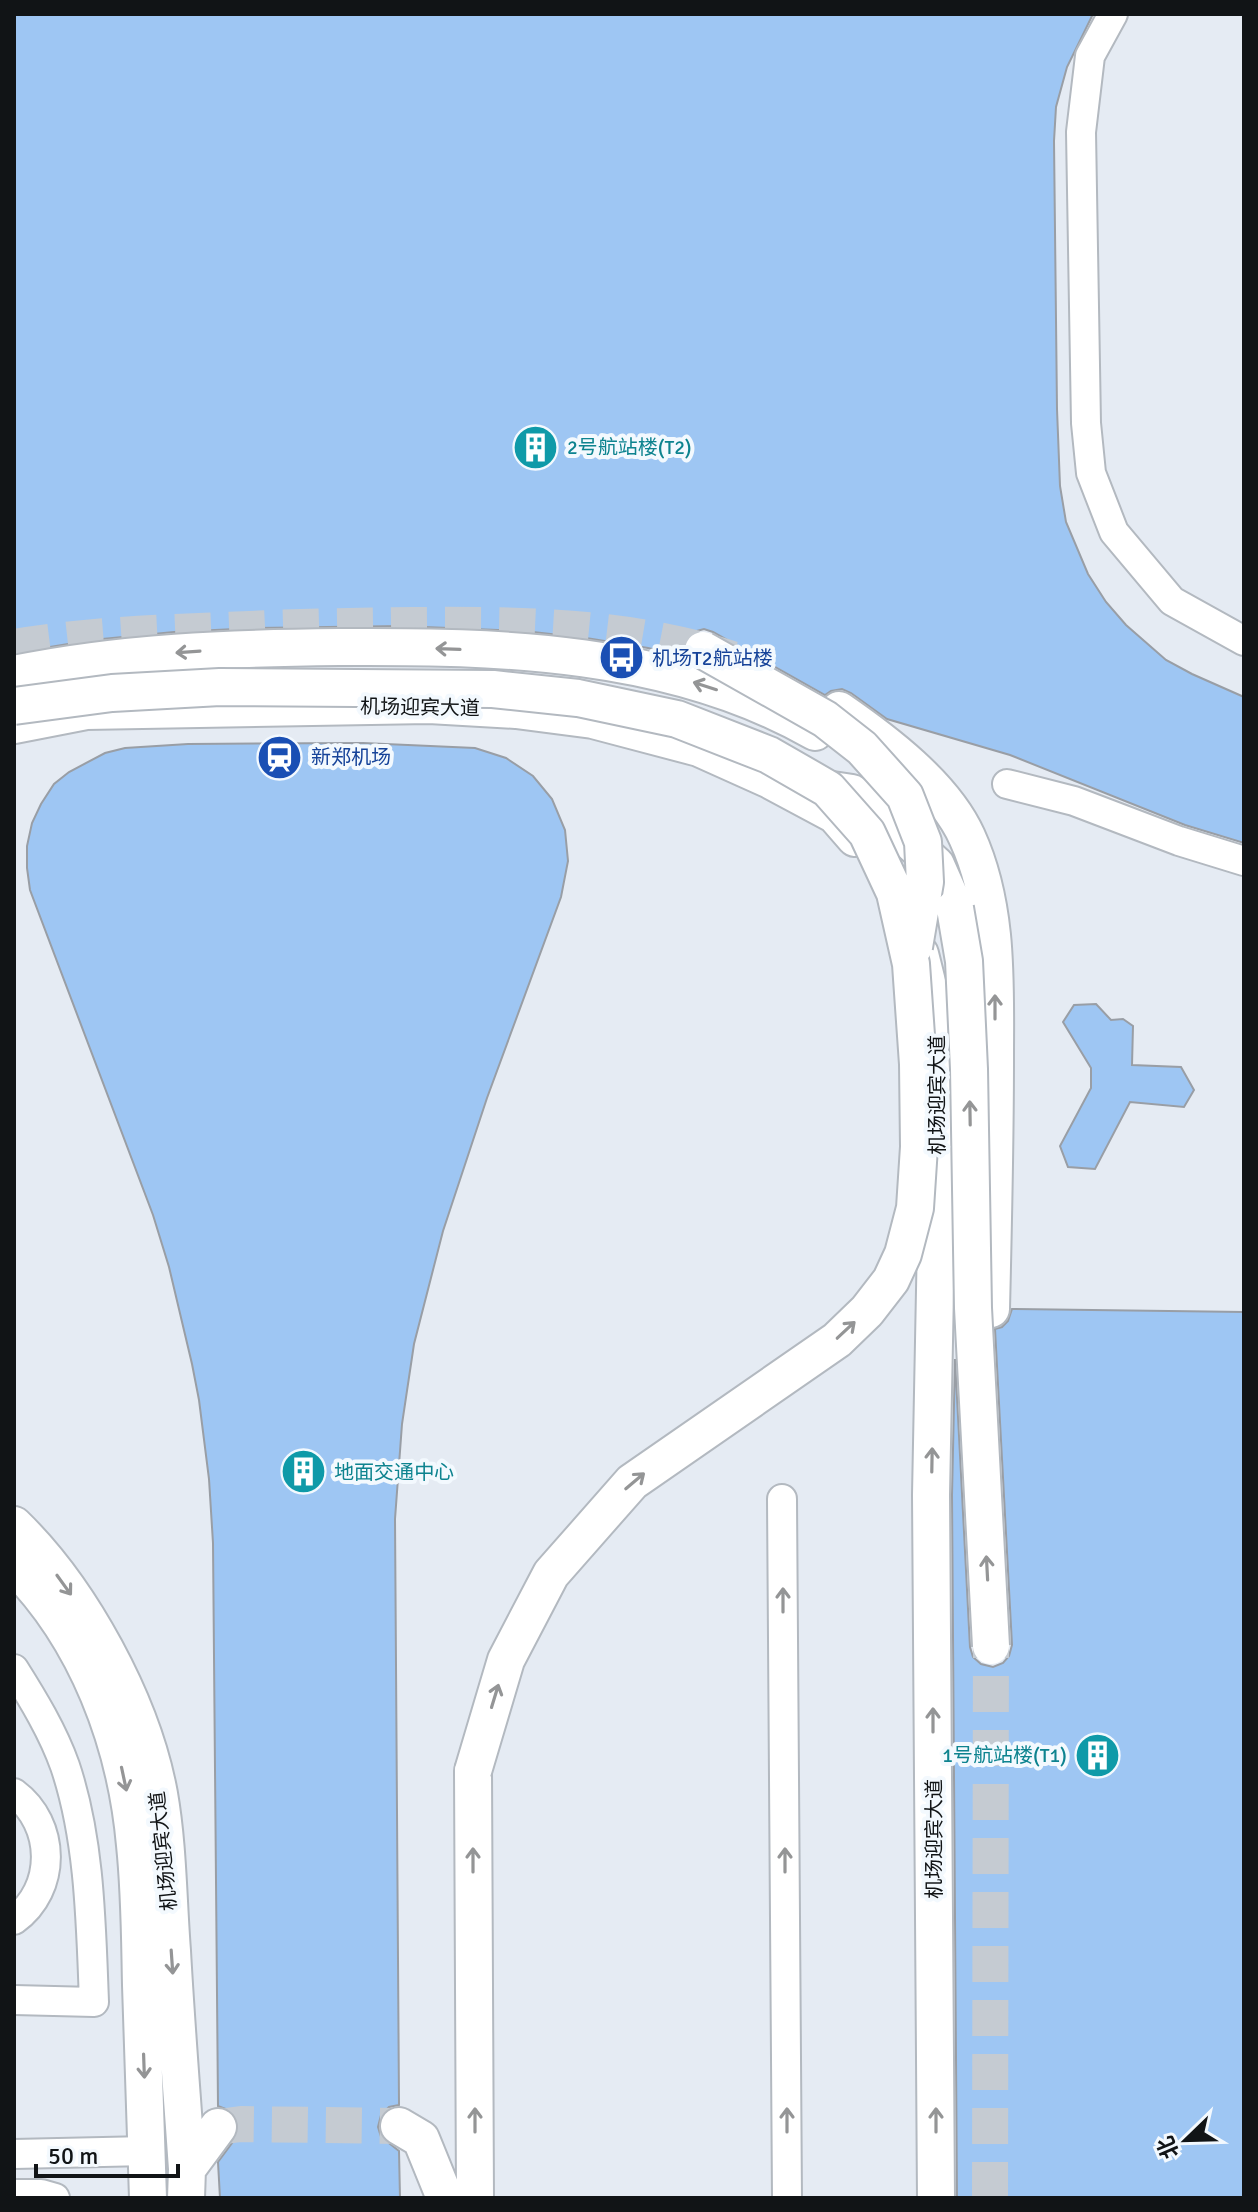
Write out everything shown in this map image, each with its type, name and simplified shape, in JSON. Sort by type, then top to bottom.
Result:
[{"type":"main road","points":[[14,674],[123,656],[248,648],[401,647],[524,652],[605,662],[675,676],[781,713],[838,746],[898,810],[936,865],[955,908],[965,977],[973,1308],[991,1646]]},
{"type":"main road","points":[[703,650],[825,719],[862,748],[905,796],[923,842],[925,882],[911,964]]},
{"type":"main road","points":[[14,706],[112,693],[220,687],[493,689],[578,698],[677,719],[769,755],[828,789],[867,833],[895,893],[911,964],[918,1064],[919,1147],[915,1208],[903,1254],[891,1280],[867,1311],[837,1340],[632,1482],[551,1574],[506,1660],[473,1771],[475,2198]]},
{"type":"main road","name":"机场迎宾大道","points":[[14,725],[86,711],[429,705],[516,710],[593,720],[699,748],[768,779],[835,815],[880,865],[910,915],[940,1034],[931,1495],[936,2198]]},
{"type":"main road","points":[[831,705],[877,738],[947,804],[967,836],[985,888],[995,957],[991,1309]]},
{"type":"main road","points":[[781,713],[852,793],[936,865]]},
{"type":"main road","points":[[768,779],[852,793]]},
{"type":"main road","points":[[891,824],[916,869],[932,917],[940,1034]]},
{"type":"main road","name":"机场迎宾大道","points":[[14,1525],[81,1608],[116,1670],[159,1793],[186,2184]]},
{"type":"main road","points":[[14,1566],[50,1606],[75,1645],[114,1736],[125,1779],[135,1842],[148,2198]]},
{"type":"main road","points":[[399,2126],[421,2139],[445,2198]]},
{"type":"main road","points":[[186,2184],[218,2127]]},
{"type":"lane","points":[[1113,14],[1090,56],[1081,132],[1086,423],[1091,473],[1114,532],[1172,601],[1244,641]]},
{"type":"lane","points":[[1007,784],[1074,801],[1179,841],[1244,861]]},
{"type":"lane","points":[[782,1499],[787,2198]]},
{"type":"lane","points":[[14,1669],[35,1702],[65,1764],[79,1818],[91,1925],[94,2002],[14,2000]]},
{"type":"lane","points":[[14,1793],[33,1812],[44,1833],[47,1856],[44,1880],[34,1901],[14,1920]]},
{"type":"lane","points":[[14,2154],[147,2151]]},
{"type":"lane","points":[[14,2194],[41,2194],[55,2198]]},
{"type":"building","name":"2号航站楼(T2)","points":[[14,14],[1093,14],[1067,67],[1056,107],[1054,141],[1057,409],[1060,486],[1066,522],[1088,574],[1126,625],[1166,660],[1244,697],[1244,843],[1185,825],[1010,755],[887,719],[842,689],[825,695],[704,629],[693,632],[685,639],[682,649],[684,657],[648,648],[524,631],[400,626],[174,632],[92,640],[14,653]]},
{"type":"building","name":"地面交通中心","points":[[363,743],[475,748],[506,758],[533,776],[552,799],[565,830],[568,861],[561,897],[487,1098],[443,1231],[414,1344],[402,1424],[395,1519],[399,2105],[389,2107],[381,2115],[378,2127],[381,2137],[399,2151],[400,2198],[220,2198],[218,2162],[239,2129],[231,2111],[218,2106],[213,1543],[199,1400],[169,1267],[153,1215],[30,890],[27,846],[32,823],[54,784],[69,772],[105,753],[125,748],[188,744]]},
{"type":"building","points":[[1096,1004],[1111,1020],[1123,1019],[1133,1026],[1132,1065],[1181,1067],[1194,1090],[1184,1107],[1130,1102],[1095,1169],[1068,1167],[1060,1146],[1091,1088],[1091,1068],[1063,1022],[1074,1005]]},
{"type":"building","name":"1号航站楼(T1)","points":[[1012,1309],[1244,1312],[1244,2198],[957,2198],[952,1495],[955,1359],[970,1647],[973,1657],[981,1664],[993,1667],[1003,1663],[1012,1645],[995,1329],[1008,1321]]},
{"type":"tunnel","points":[[14,647],[161,633],[494,625],[615,633],[654,639],[732,659]]},
{"type":"tunnel","points":[[990,2198],[991,1616]]},
{"type":"tunnel","points":[[218,2127],[241,2124],[399,2126]]},
{"type":"place","name":"2号航站楼(T2)","points":[[536,447]]},
{"type":"place","name":"机场T2航站楼","points":[[621,658]]},
{"type":"place","name":"新郑机场","points":[[280,757]]},
{"type":"place","name":"地面交通中心","points":[[303,1472]]},
{"type":"place","name":"1号航站楼(T1)","points":[[1098,1755]]}]
